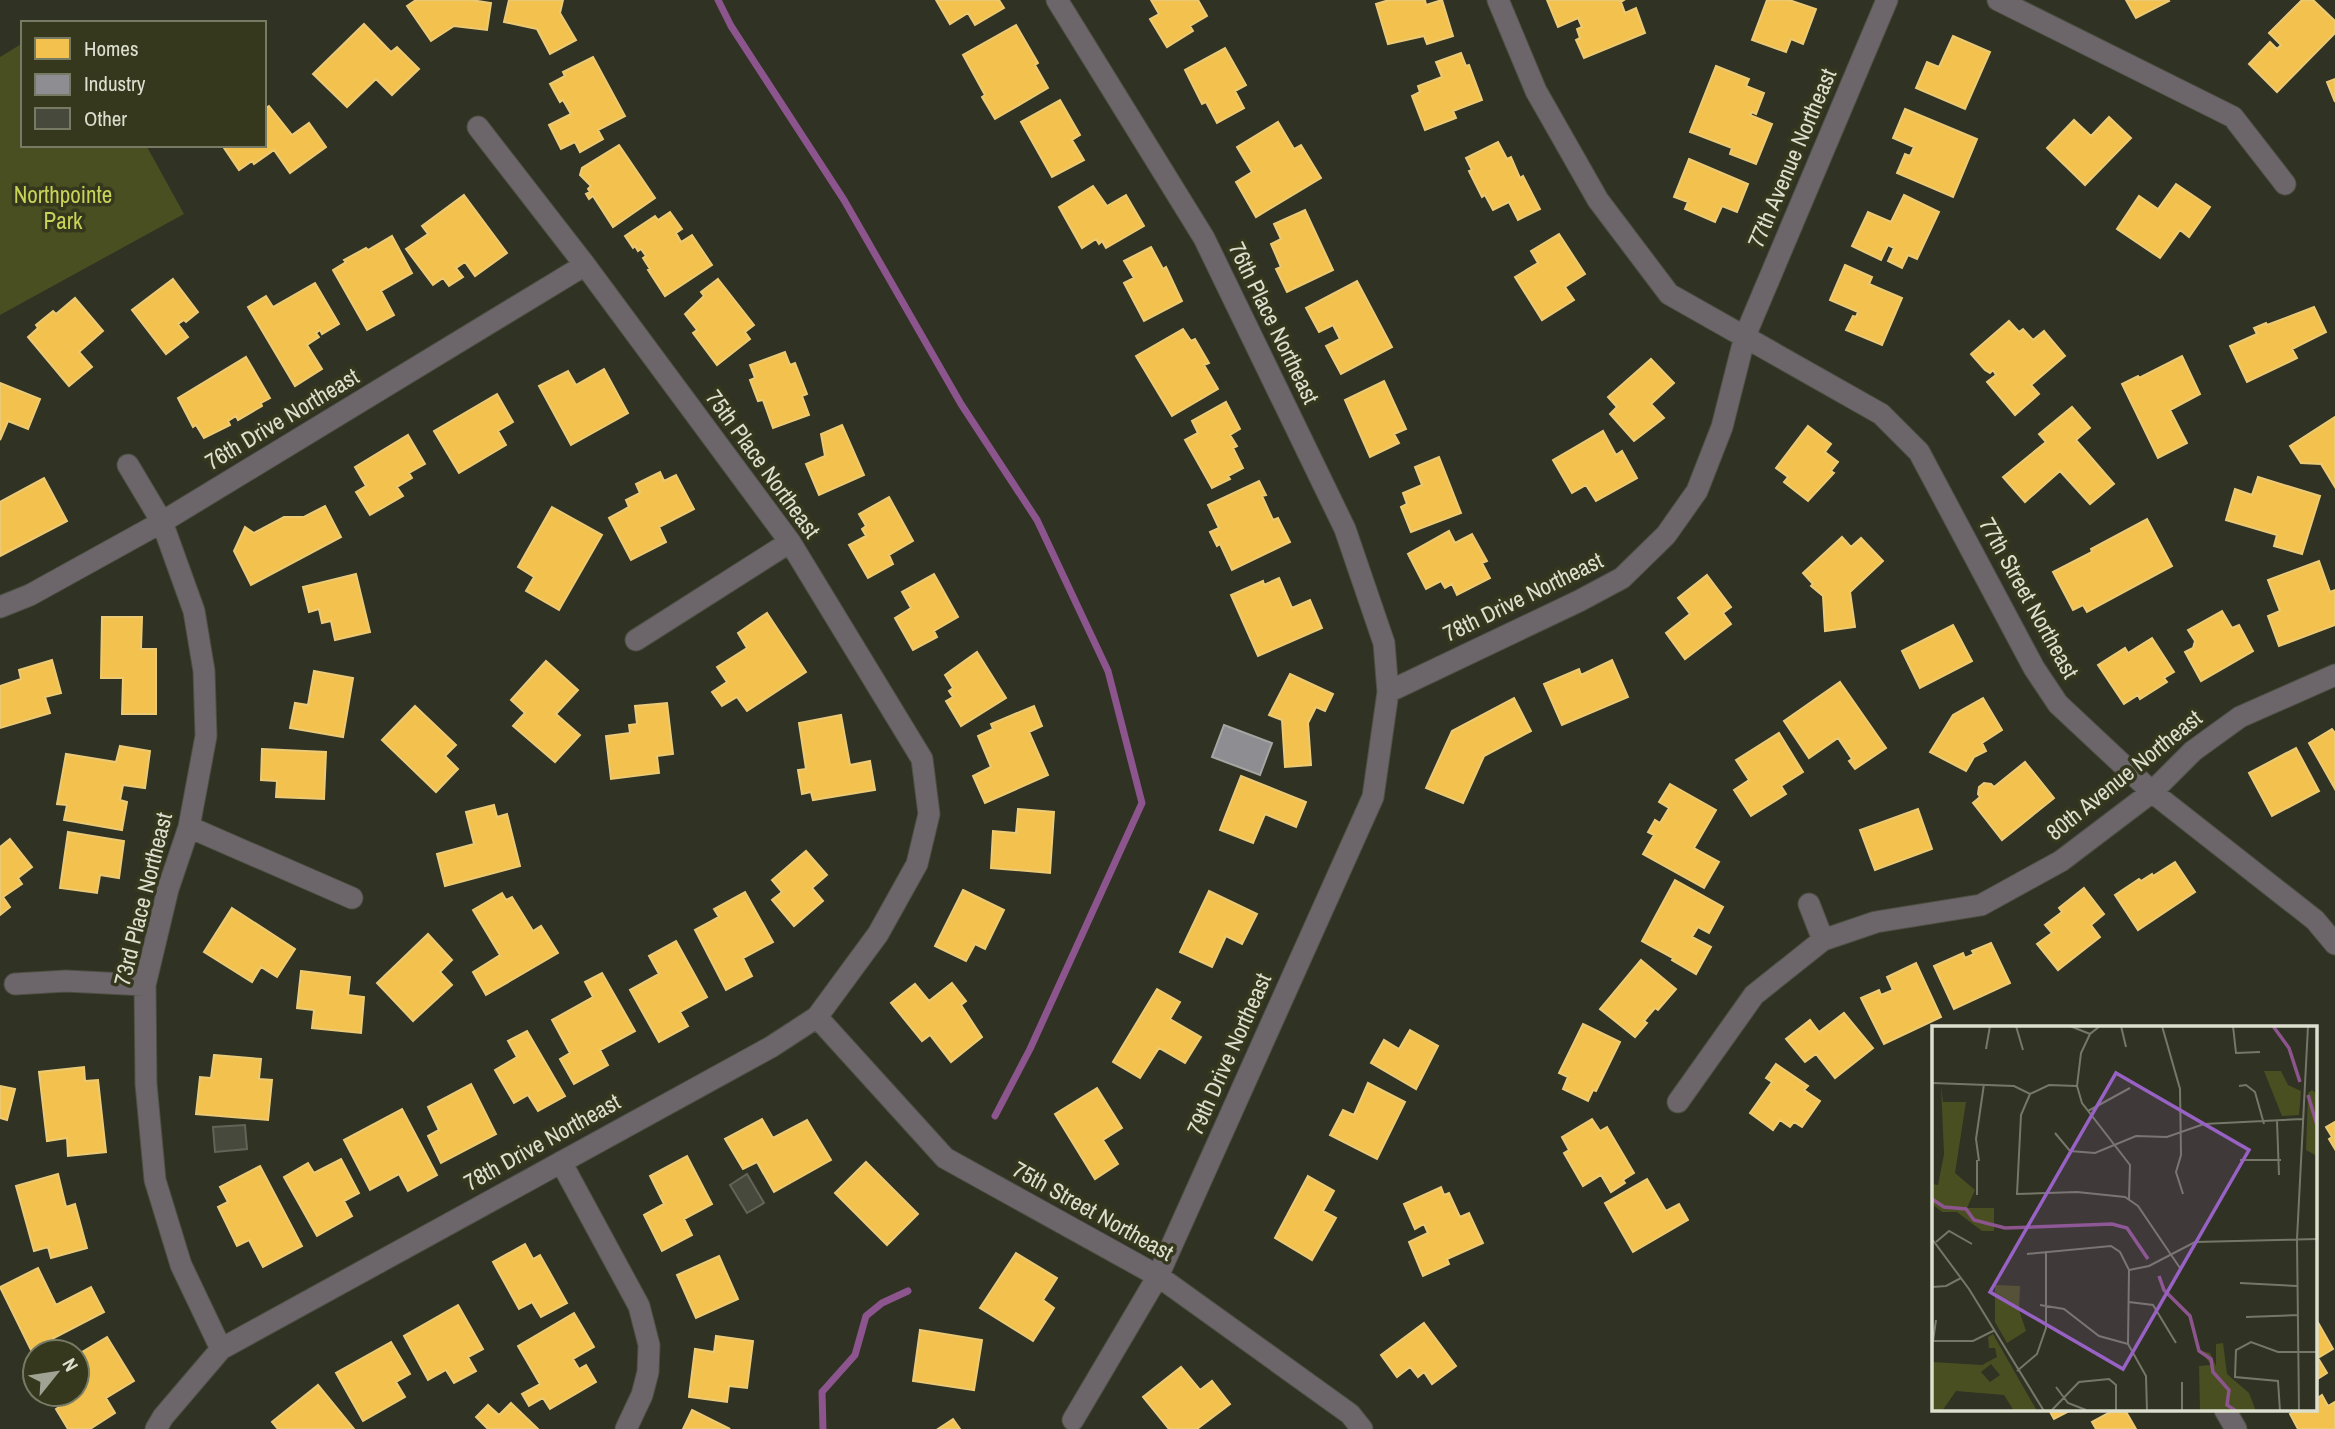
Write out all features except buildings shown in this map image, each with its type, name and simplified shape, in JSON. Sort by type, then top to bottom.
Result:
[{"type":"street","name":"76th Place Northeast","points":[[1057,0],[1205,238],[1345,529],[1384,643],[1388,692]]},
{"type":"street","name":"77th Street Northeast","points":[[1498,0],[1536,91],[1598,200],[1669,295],[1881,414],[1919,452],[2034,668],[2058,704],[2152,792],[2315,920],[2335,944]]},
{"type":"street","name":"77th Avenue Northeast","points":[[1745,337],[1887,0]]},
{"type":"street","points":[[1998,0],[2233,117],[2285,184]]},
{"type":"street","name":"75th Place Northeast","points":[[478,127],[585,265],[790,542],[922,759],[929,814],[917,864]]},
{"type":"street","name":"76th Drive Northeast","points":[[0,607],[30,595],[162,522],[585,265]]},
{"type":"street","name":"78th Drive Northeast","points":[[1388,692],[1622,578],[1666,535],[1697,491],[1722,427],[1745,337]]},
{"type":"street","name":"73rd Place Northeast","points":[[128,465],[162,522],[194,611],[204,671],[206,736],[189,827],[168,889],[145,985],[146,1084],[155,1180],[181,1265],[221,1349]]},
{"type":"street","points":[[636,640],[790,542]]},
{"type":"street","name":"80th Avenue Northeast","points":[[1678,1102],[1754,995],[1823,940],[1876,922],[1981,905],[2061,861],[2152,792],[2193,751],[2240,717],[2335,675]]},
{"type":"street","name":"79th Drive Northeast","points":[[1073,1420],[1158,1276],[1373,797],[1388,692]]},
{"type":"street","points":[[189,827],[352,898]]},
{"type":"street","name":"78th Drive Northeast","points":[[156,1429],[163,1417],[221,1349],[771,1047],[817,1017],[878,934],[917,864]]},
{"type":"street","points":[[1809,904],[1823,940]]},
{"type":"street","points":[[15,984],[66,981],[145,985]]},
{"type":"street","name":"75th Street Northeast","points":[[817,1017],[945,1158],[1158,1276],[1350,1414],[1362,1429]]},
{"type":"street","points":[[561,1162],[639,1306],[649,1345],[648,1372],[642,1395],[626,1429]]},
{"type":"street","points":[[2226,1412],[2236,1429]]},
{"type":"green space","name":"Northpointe Park","points":[[21,44],[21,147],[147,147],[184,214],[0,315],[0,57]]},
{"type":"waterway","points":[[718,0],[731,26],[844,200],[961,404],[1037,520],[1108,671],[1142,803],[1030,1049],[995,1116]]},
{"type":"waterway","points":[[823,1429],[822,1392],[855,1355],[866,1316],[882,1303],[908,1291]]}]
